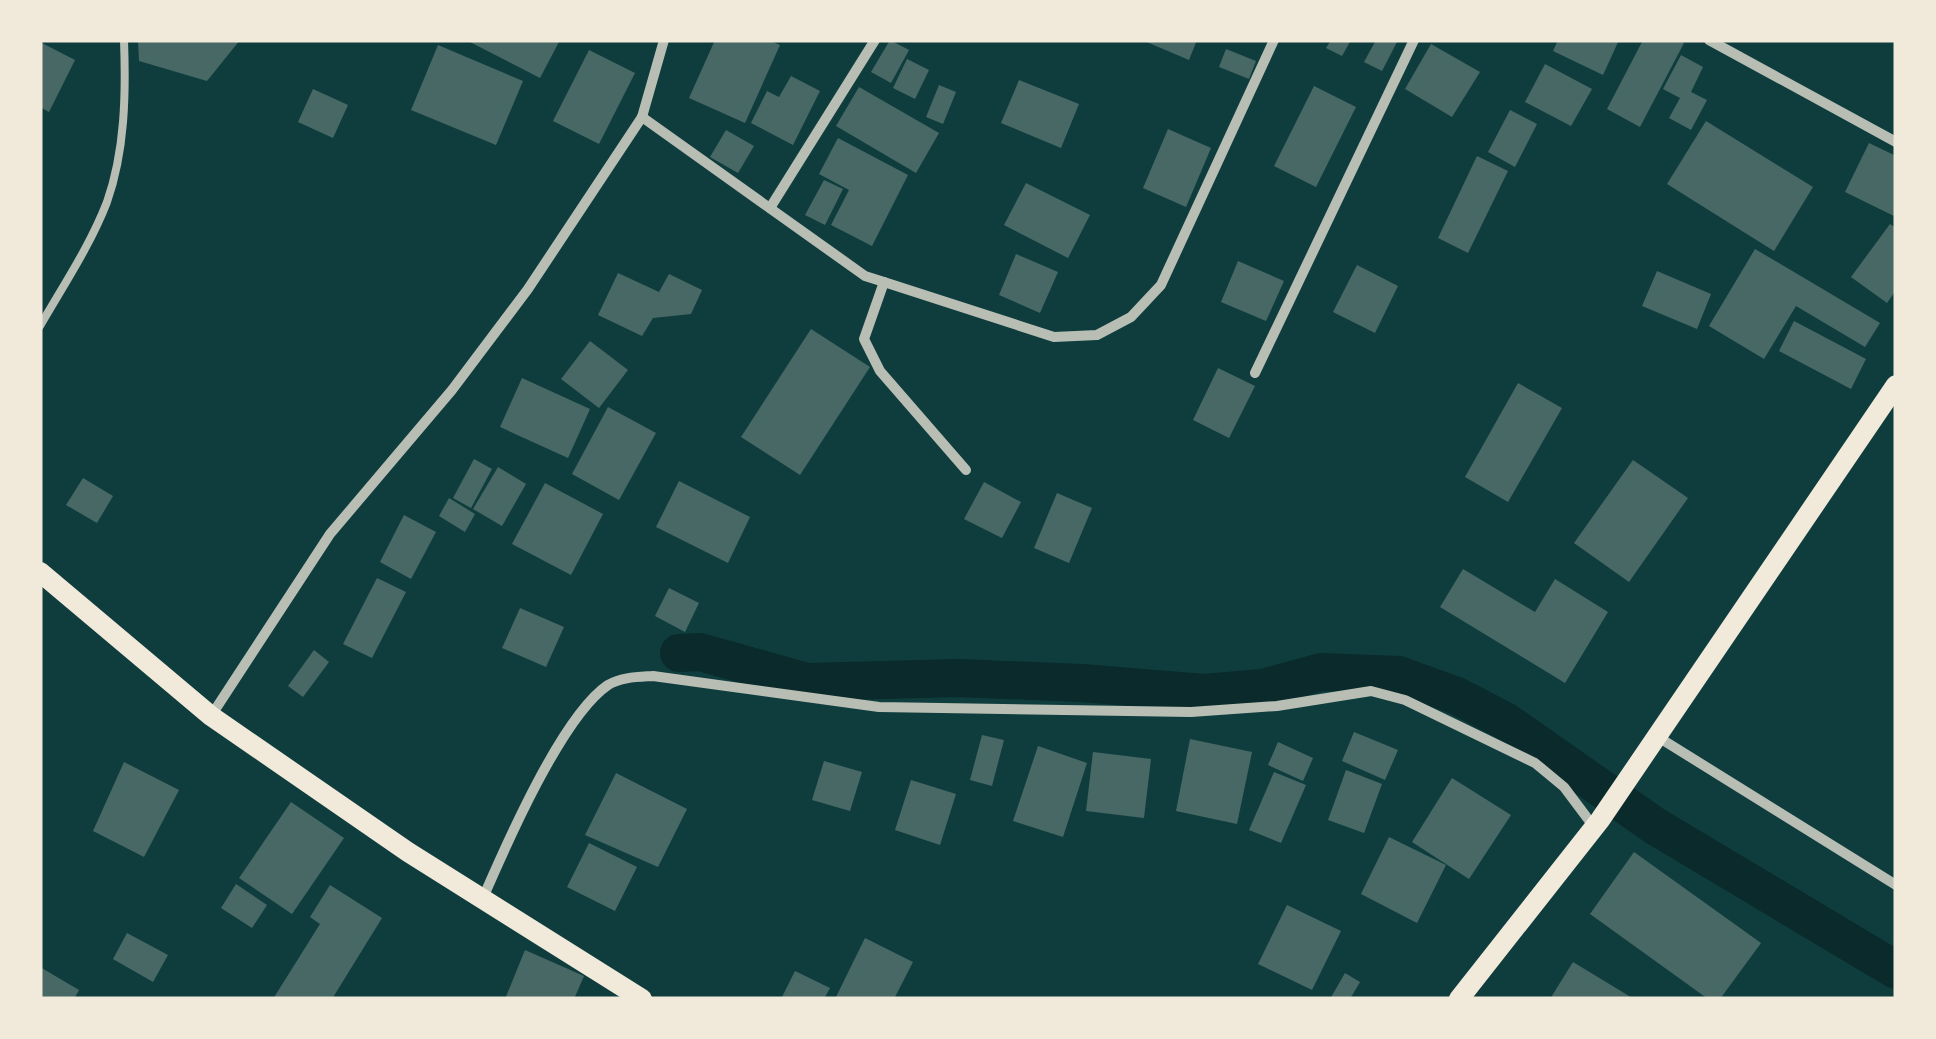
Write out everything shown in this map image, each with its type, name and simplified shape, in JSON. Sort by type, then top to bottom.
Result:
[{"type":"main road","points":[[1459,999],[1597,824],[1896,385]]},
{"type":"main road","points":[[40,572],[211,716],[408,852],[642,999]]},
{"type":"street","points":[[211,716],[330,534],[452,390],[517,303],[642,117],[664,40]]},
{"type":"street","points":[[770,208],[875,40]]},
{"type":"street","points":[[642,117],[865,276],[1054,337],[1097,335],[1131,317],[1162,285],[1274,40]]},
{"type":"street","points":[[1255,374],[1414,40]]},
{"type":"street","points":[[1709,40],[1896,142]]},
{"type":"street","points":[[884,282],[864,339],[880,371],[966,470]]},
{"type":"street","points":[[482,900],[550,761],[586,707],[610,684],[653,676],[878,707],[1191,712],[1277,706],[1371,691],[1405,700],[1535,763],[1564,787],[1597,824]]},
{"type":"street","points":[[1657,736],[1896,885]]},
{"type":"lane","points":[[40,326],[107,202],[119,158],[124,112],[124,40]]},
{"type":"building","points":[[138,40],[240,40],[207,81],[139,61]]},
{"type":"building","points":[[466,40],[560,40],[540,78]]},
{"type":"building","points":[[715,40],[769,40],[780,45],[745,123],[689,98]]},
{"type":"building","points":[[890,40],[909,50],[891,83],[871,72]]},
{"type":"building","points":[[1142,40],[1197,40],[1189,60]]},
{"type":"building","points":[[1331,40],[1351,40],[1342,56],[1326,48]]},
{"type":"building","points":[[1376,40],[1398,40],[1382,71],[1364,62]]},
{"type":"building","points":[[1558,40],[1619,40],[1603,75],[1553,51]]},
{"type":"building","points":[[1643,40],[1684,43],[1640,127],[1607,109]]},
{"type":"building","points":[[40,42],[75,60],[49,112],[40,107]]},
{"type":"building","points":[[1431,44],[1480,72],[1452,117],[1405,89]]},
{"type":"building","points":[[438,45],[523,81],[496,145],[411,110]]},
{"type":"building","points":[[1226,49],[1256,61],[1249,79],[1219,67]]},
{"type":"building","points":[[589,50],[635,73],[599,144],[553,121]]},
{"type":"building","points":[[1681,55],[1703,67],[1691,92],[1707,100],[1691,130],[1669,118],[1680,98],[1663,89]]},
{"type":"building","points":[[907,59],[929,70],[915,99],[893,88]]},
{"type":"building","points":[[1545,64],[1592,89],[1571,126],[1525,102]]},
{"type":"building","points":[[791,76],[820,91],[793,145],[751,123],[767,91],[779,97]]},
{"type":"building","points":[[1019,80],[1079,104],[1061,148],[1001,123]]},
{"type":"building","points":[[939,85],[956,92],[943,124],[926,117]]},
{"type":"building","points":[[1314,86],[1356,107],[1316,187],[1274,166]]},
{"type":"building","points":[[859,87],[939,133],[916,173],[836,126]]},
{"type":"building","points":[[313,89],[348,105],[333,138],[298,122]]},
{"type":"building","points":[[1510,110],[1537,124],[1515,167],[1488,152]]},
{"type":"building","points":[[1706,121],[1813,187],[1774,251],[1667,184]]},
{"type":"building","points":[[1168,129],[1211,148],[1186,207],[1143,188]]},
{"type":"building","points":[[726,130],[754,146],[738,173],[710,157]]},
{"type":"building","points":[[838,138],[908,175],[872,246],[831,225],[849,190],[819,174]]},
{"type":"building","points":[[1869,143],[1896,156],[1896,217],[1845,192]]},
{"type":"building","points":[[1477,156],[1508,171],[1468,253],[1438,238]]},
{"type":"building","points":[[824,180],[843,189],[825,225],[805,215]]},
{"type":"building","points":[[1026,183],[1090,215],[1068,258],[1004,225]]},
{"type":"building","points":[[1890,224],[1896,228],[1896,290],[1887,303],[1851,277]]},
{"type":"building","points":[[1755,249],[1880,323],[1865,347],[1796,306],[1764,359],[1709,326]]},
{"type":"building","points":[[1016,254],[1058,272],[1040,313],[999,295]]},
{"type":"building","points":[[1238,261],[1284,281],[1266,321],[1221,302]]},
{"type":"building","points":[[1357,265],[1398,286],[1375,333],[1333,312]]},
{"type":"building","points":[[1657,271],[1711,294],[1697,329],[1642,306]]},
{"type":"building","points":[[618,273],[659,292],[669,274],[702,290],[691,314],[653,318],[642,336],[598,315]]},
{"type":"building","points":[[1794,321],[1866,359],[1851,389],[1779,351]]},
{"type":"building","points":[[811,329],[870,367],[800,475],[741,437]]},
{"type":"building","points":[[590,341],[628,370],[599,408],[561,379]]},
{"type":"building","points":[[1218,368],[1255,386],[1229,438],[1193,420]]},
{"type":"building","points":[[522,378],[590,409],[568,458],[500,427]]},
{"type":"building","points":[[1518,383],[1562,408],[1508,502],[1465,477]]},
{"type":"building","points":[[608,407],[656,433],[619,500],[572,474]]},
{"type":"building","points":[[474,459],[492,469],[471,508],[453,498]]},
{"type":"building","points":[[1633,460],[1688,498],[1629,582],[1574,543]]},
{"type":"building","points":[[498,467],[526,484],[502,526],[473,509]]},
{"type":"building","points":[[83,478],[113,496],[97,523],[66,505]]},
{"type":"building","points":[[679,481],[750,517],[728,563],[656,527]]},
{"type":"building","points":[[984,482],[1021,502],[1002,538],[964,519]]},
{"type":"building","points":[[545,483],[603,514],[571,575],[512,544]]},
{"type":"building","points":[[1057,493],[1092,508],[1069,563],[1034,548]]},
{"type":"building","points":[[449,498],[475,514],[465,532],[439,516]]},
{"type":"building","points":[[404,515],[436,532],[411,579],[380,562]]},
{"type":"building","points":[[1463,569],[1535,612],[1555,579],[1608,612],[1565,683],[1440,607]]},
{"type":"building","points":[[377,578],[406,592],[372,658],[343,644]]},
{"type":"building","points":[[669,588],[699,603],[685,632],[655,616]]},
{"type":"building","points":[[520,608],[564,627],[546,667],[502,648]]},
{"type":"building","points":[[314,650],[329,662],[303,697],[288,686]]},
{"type":"building","points":[[1354,732],[1398,750],[1385,780],[1342,761]]},
{"type":"building","points":[[982,735],[1004,740],[992,786],[970,780]]},
{"type":"building","points":[[1190,739],[1252,752],[1237,824],[1176,811]]},
{"type":"building","points":[[1278,742],[1313,758],[1303,781],[1268,765]]},
{"type":"building","points":[[1038,746],[1087,763],[1063,837],[1013,821]]},
{"type":"building","points":[[1093,752],[1151,759],[1144,818],[1086,811]]},
{"type":"building","points":[[824,761],[862,772],[850,811],[812,800]]},
{"type":"building","points":[[124,762],[179,790],[144,857],[93,831]]},
{"type":"building","points":[[1346,770],[1382,784],[1364,833],[1328,820]]},
{"type":"building","points":[[1274,772],[1306,785],[1281,843],[1249,830]]},
{"type":"building","points":[[616,773],[687,809],[658,867],[585,835]]},
{"type":"building","points":[[1452,778],[1511,815],[1469,879],[1412,842]]},
{"type":"building","points":[[911,780],[956,794],[940,845],[895,830]]},
{"type":"building","points":[[291,802],[344,838],[292,914],[239,878]]},
{"type":"building","points":[[1389,837],[1446,865],[1417,923],[1361,894]]},
{"type":"building","points":[[589,843],[637,867],[615,911],[567,887]]},
{"type":"building","points":[[1634,852],[1761,943],[1720,999],[1708,999],[1590,914]]},
{"type":"building","points":[[236,884],[267,905],[252,928],[221,908]]},
{"type":"building","points":[[330,885],[382,918],[332,999],[273,999],[320,924],[310,917]]},
{"type":"building","points":[[1287,905],[1341,931],[1312,990],[1258,964]]},
{"type":"building","points":[[127,933],[168,955],[153,982],[113,959]]},
{"type":"building","points":[[865,938],[913,962],[894,999],[835,999]]},
{"type":"building","points":[[525,950],[584,976],[574,999],[505,999]]},
{"type":"building","points":[[1573,962],[1634,999],[1550,999]]},
{"type":"building","points":[[40,967],[79,990],[74,999],[40,999]]},
{"type":"building","points":[[795,971],[830,988],[824,999],[781,999]]},
{"type":"building","points":[[1345,973],[1360,982],[1350,999],[1330,999]]},
{"type":"waterway","points":[[679,653],[700,652],[807,682],[958,678],[1204,693],[1263,688],[1321,672],[1399,675],[1457,696],[1505,721],[1655,826],[1896,970]]}]
